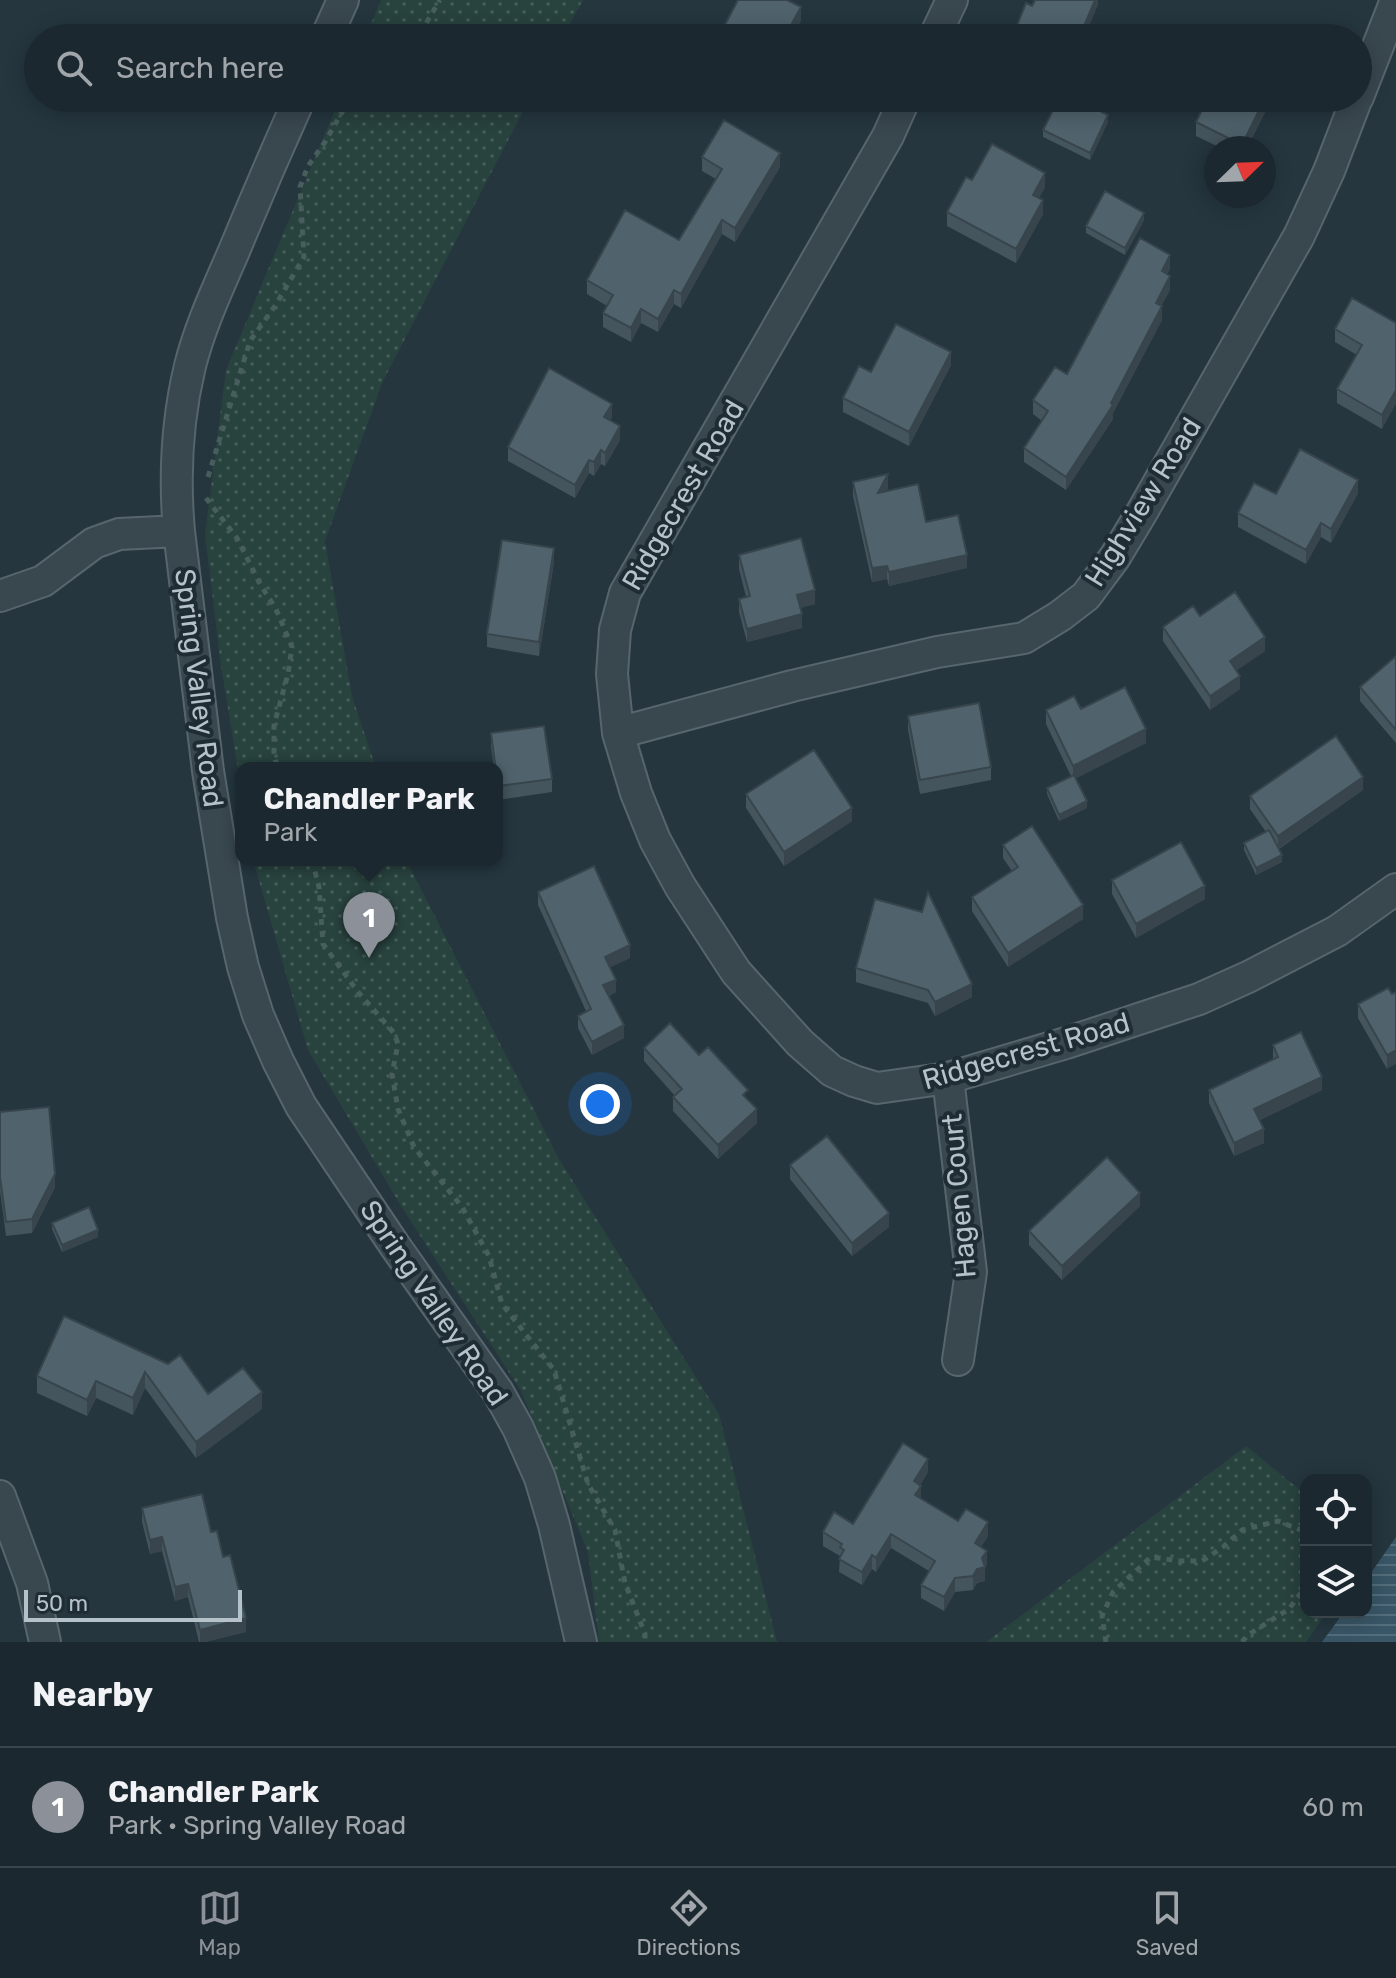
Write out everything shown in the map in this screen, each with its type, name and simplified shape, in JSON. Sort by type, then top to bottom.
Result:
[{"type":"street","points":[[332,24],[343,0]]},
{"type":"street","points":[[941,24],[952,0]]},
{"type":"street","name":"Highview Road","points":[[1372,61],[1396,0]]},
{"type":"street","name":"Spring Valley Road","points":[[294,112],[205,317],[181,410],[176,457],[179,531],[208,771],[227,888],[243,967],[258,1015],[301,1106],[498,1392],[518,1428],[540,1478],[554,1525],[581,1642]]},
{"type":"street","name":"Ridgecrest Road","points":[[899,112],[888,136],[625,593],[615,630],[612,674],[618,733],[645,817],[680,886],[736,972],[800,1043],[832,1071],[877,1088],[948,1078],[1199,999],[1337,931],[1396,889]]},
{"type":"street","name":"Highview Road","points":[[618,733],[850,672],[937,652],[1024,638],[1086,596],[1129,534],[1299,236],[1352,112]]},
{"type":"street","points":[[0,596],[43,581],[94,543],[119,534],[179,531]]},
{"type":"street","name":"Hagen Court","points":[[948,1078],[971,1272],[958,1360]]},
{"type":"street","points":[[0,1496],[32,1583],[45,1642]]},
{"type":"path","points":[[426,24],[440,0]]},
{"type":"path","points":[[276,762],[274,725],[292,647],[276,609],[237,538],[205,497],[208,473],[250,341],[304,257],[300,187],[308,166],[342,112]]},
{"type":"path","points":[[314,866],[319,887],[323,944],[358,992],[394,1033],[398,1044],[392,1074],[398,1109],[414,1147],[462,1207],[489,1256],[502,1304],[554,1370],[588,1484],[615,1530],[625,1583],[645,1634],[645,1642]]},
{"type":"path","points":[[1106,1642],[1102,1616],[1113,1592],[1151,1557],[1202,1561],[1242,1530],[1278,1521],[1300,1530]]},
{"type":"path","points":[[1242,1642],[1289,1609],[1300,1594]]},
{"type":"green space","points":[[381,0],[583,0],[570,24],[371,24]]},
{"type":"green space","points":[[334,112],[523,112],[383,381],[325,541],[352,696],[374,762],[237,762],[221,666],[205,534],[226,370]]},
{"type":"green space","points":[[255,866],[409,866],[559,1159],[719,1414],[777,1642],[599,1642],[588,1552],[521,1391],[401,1206],[308,1050]]},
{"type":"green space","points":[[1246,1446],[1300,1490],[1300,1618],[1323,1618],[1306,1642],[986,1642]]},
{"type":"water","points":[[1396,1537],[1396,1642],[1322,1642],[1340,1618],[1372,1618],[1372,1571]]},
{"type":"building","points":[[738,0],[787,0],[801,7],[792,24],[725,24]]},
{"type":"building","points":[[1035,0],[1095,0],[1085,24],[1018,24],[1026,3],[1032,6]]},
{"type":"building","points":[[1052,112],[1102,112],[1108,115],[1090,153],[1043,130]]},
{"type":"building","points":[[1201,112],[1258,112],[1246,136],[1224,136],[1196,122]]},
{"type":"building","points":[[724,120],[780,153],[735,228],[722,220],[681,294],[674,290],[658,319],[641,309],[631,328],[603,313],[613,295],[587,280],[625,210],[679,240],[722,169],[702,157]]},
{"type":"building","points":[[992,144],[1045,173],[1033,195],[1043,200],[1016,249],[947,212],[966,177],[972,180]]},
{"type":"building","points":[[1105,191],[1144,213],[1125,248],[1086,226]]},
{"type":"building","points":[[1140,238],[1170,255],[1162,271],[1170,276],[1156,303],[1162,306],[1111,403],[1113,405],[1066,477],[1024,448],[1048,411],[1033,400],[1055,367],[1067,374]]},
{"type":"building","points":[[1352,298],[1396,323],[1396,390],[1382,415],[1337,389],[1362,345],[1335,329]]},
{"type":"building","points":[[896,324],[951,352],[909,432],[843,398],[859,366],[871,372]]},
{"type":"building","points":[[549,368],[612,404],[604,417],[620,426],[605,453],[601,450],[594,462],[589,460],[575,485],[508,447]]},
{"type":"building","points":[[1300,449],[1358,480],[1331,529],[1321,523],[1306,550],[1238,513],[1254,483],[1276,494]]},
{"type":"building","points":[[888,474],[878,493],[918,484],[926,522],[958,515],[967,555],[889,572],[887,566],[872,568],[853,482]]},
{"type":"building","points":[[801,538],[815,590],[797,595],[802,614],[747,629],[739,599],[750,596],[739,555]]},
{"type":"building","points":[[502,540],[554,548],[539,642],[487,634]]},
{"type":"building","points":[[1235,592],[1265,637],[1230,661],[1240,676],[1210,696],[1163,627],[1193,606],[1200,616]]},
{"type":"building","points":[[1396,656],[1396,730],[1360,687]]},
{"type":"building","points":[[1125,687],[1146,729],[1073,766],[1046,710],[1074,696],[1081,709]]},
{"type":"building","points":[[979,703],[991,767],[920,780],[908,716]]},
{"type":"building","points":[[544,726],[552,779],[503,785],[503,762],[495,762],[491,733]]},
{"type":"building","points":[[1336,736],[1363,777],[1278,836],[1250,796]]},
{"type":"building","points":[[814,750],[852,808],[784,852],[746,794]]},
{"type":"building","points":[[1074,775],[1087,801],[1059,815],[1047,788]]},
{"type":"building","points":[[1032,826],[1083,905],[1008,953],[972,897],[1018,867],[1003,845]]},
{"type":"building","points":[[1269,830],[1282,855],[1256,868],[1244,843]]},
{"type":"building","points":[[1181,842],[1205,886],[1136,924],[1112,880]]},
{"type":"building","points":[[594,866],[630,945],[605,957],[616,980],[603,985],[624,1025],[592,1042],[578,1016],[591,1009],[538,892]]},
{"type":"building","points":[[928,892],[972,984],[935,1002],[928,990],[856,968],[875,899],[922,912]]},
{"type":"building","points":[[1388,988],[1392,994],[1396,992],[1396,1050],[1387,1055],[1358,1004]]},
{"type":"building","points":[[670,1023],[699,1055],[708,1047],[748,1090],[743,1095],[757,1109],[718,1145],[673,1097],[682,1089],[644,1048]]},
{"type":"building","points":[[1301,1032],[1322,1077],[1254,1109],[1264,1129],[1234,1143],[1209,1090],[1278,1057],[1273,1045]]},
{"type":"building","points":[[49,1107],[55,1174],[32,1219],[6,1222],[0,1177],[0,1112]]},
{"type":"building","points":[[827,1136],[889,1213],[852,1243],[790,1165]]},
{"type":"building","points":[[1107,1157],[1140,1193],[1062,1266],[1029,1231]]},
{"type":"building","points":[[89,1207],[98,1230],[62,1245],[52,1223]]},
{"type":"building","points":[[64,1316],[168,1364],[180,1355],[208,1394],[243,1368],[262,1392],[196,1442],[145,1372],[133,1398],[96,1381],[87,1400],[37,1376]]},
{"type":"building","points":[[903,1443],[928,1459],[914,1481],[921,1486],[915,1495],[958,1521],[966,1509],[988,1522],[975,1543],[987,1551],[982,1558],[985,1567],[977,1569],[973,1576],[955,1578],[944,1597],[921,1585],[935,1561],[891,1534],[876,1558],[872,1555],[862,1572],[839,1559],[844,1550],[840,1547],[842,1544],[823,1532],[834,1512],[853,1524]]},
{"type":"building","points":[[202,1494],[211,1532],[217,1531],[223,1557],[230,1555],[246,1618],[200,1630],[188,1584],[175,1587],[162,1537],[150,1540],[142,1508]]},
{"type":"place","name":"Chandler Park","points":[[369,958]]}]
